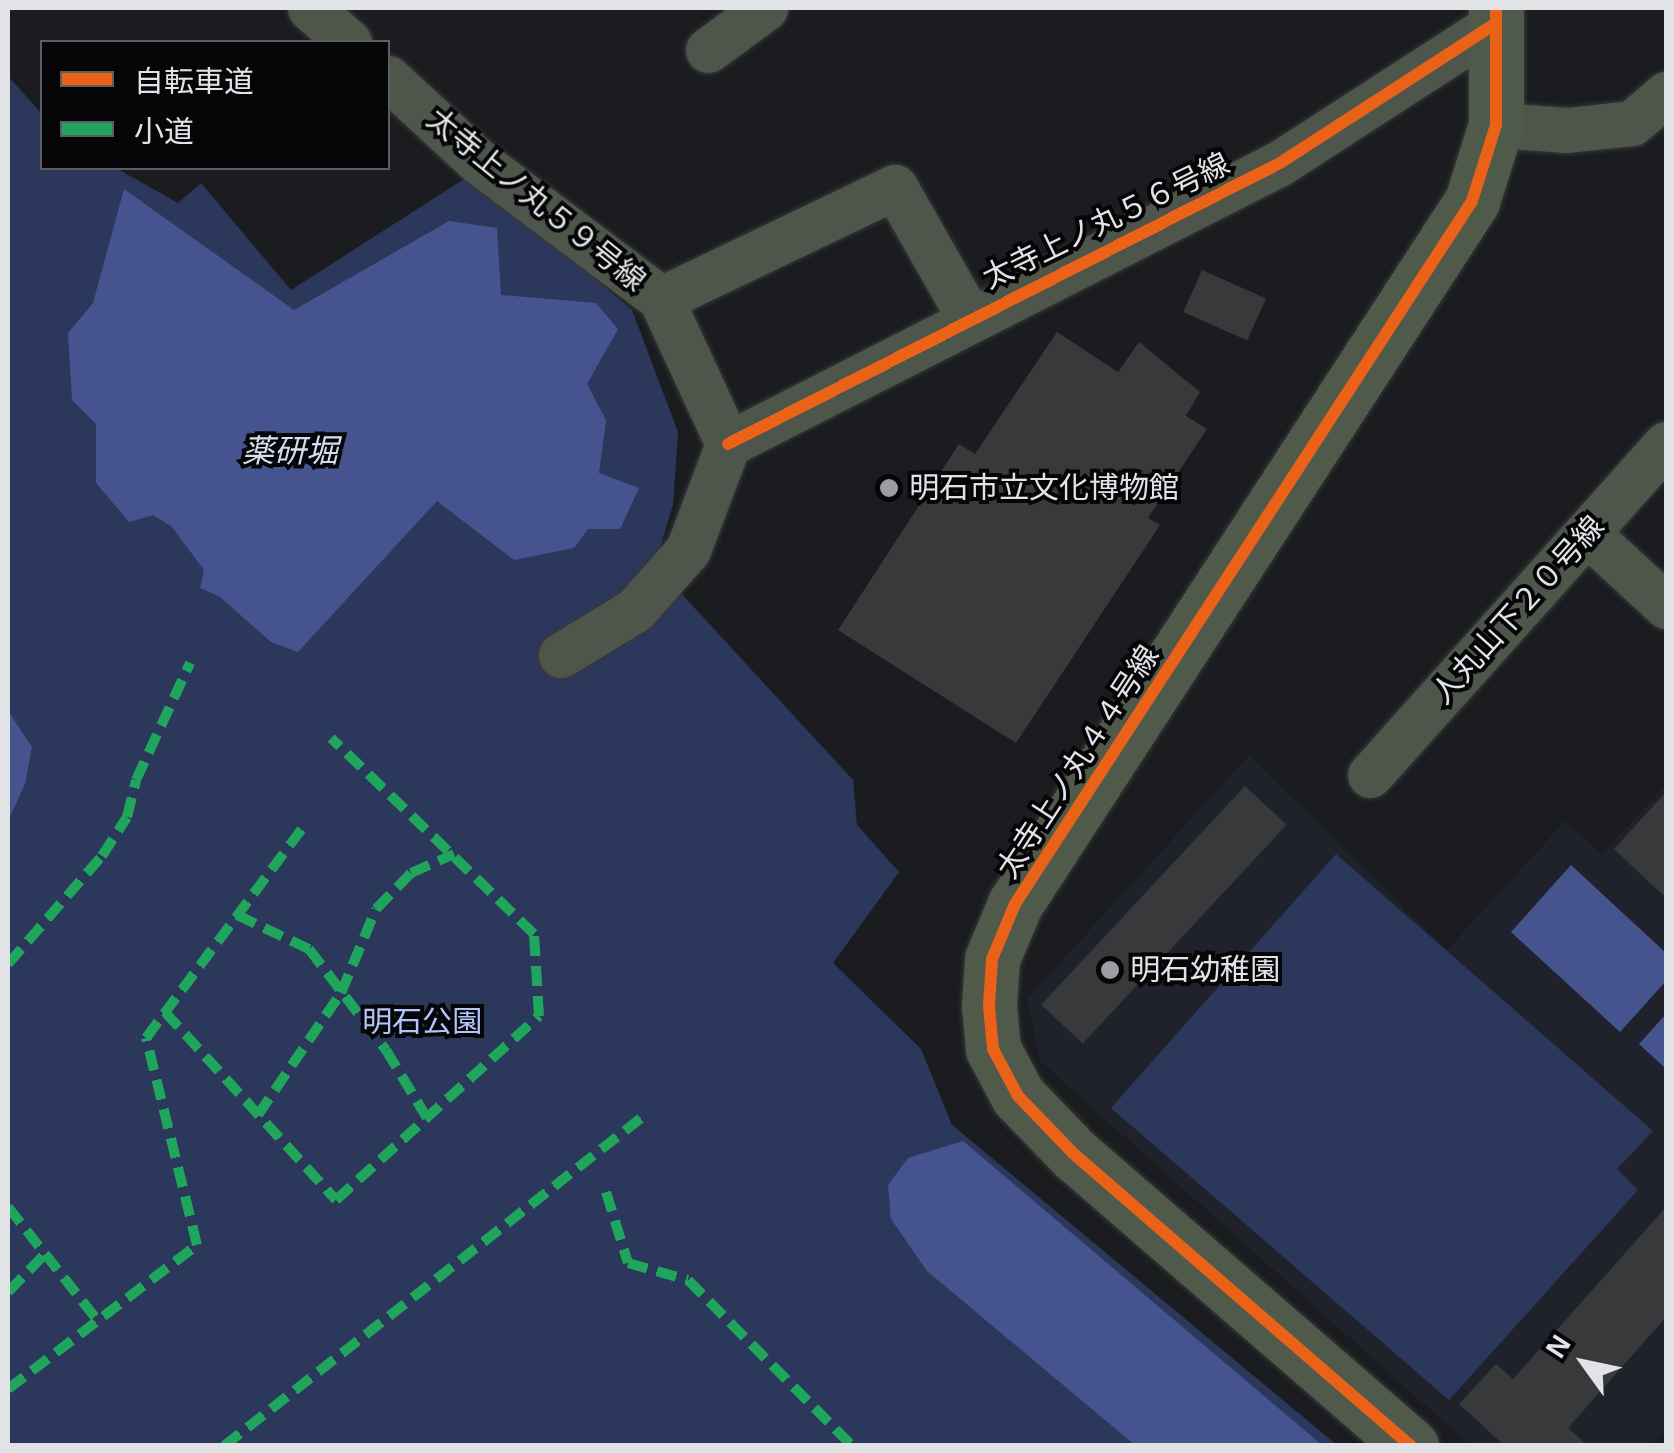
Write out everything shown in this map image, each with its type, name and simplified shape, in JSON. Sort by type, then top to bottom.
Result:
[{"type":"street","points":[[310,8],[346,40]]},
{"type":"street","points":[[708,50],[766,8]]},
{"type":"street","name":"太寺上ノ丸４４号線","points":[[1411,1446],[1072,1153],[1018,1096],[994,1050],[988,1006],[992,959],[1015,904],[1472,201],[1496,126],[1496,15]]},
{"type":"street","name":"太寺上ノ丸５６号線","points":[[728,444],[969,317],[1280,163],[1496,15]]},
{"type":"street","name":"太寺上ノ丸５９号線","points":[[390,80],[478,160],[661,299],[728,444]]},
{"type":"street","points":[[1496,126],[1567,130],[1632,122],[1666,94]]},
{"type":"street","points":[[661,299],[895,187],[969,317]]},
{"type":"street","points":[[561,655],[635,610],[688,550],[728,444]]},
{"type":"street","name":"人丸山下２０号線","points":[[1370,776],[1666,444]]},
{"type":"street","points":[[1586,534],[1666,606]]},
{"type":"shaded area","points":[[1249,755],[1447,950],[1565,821],[1602,854],[1666,785],[1666,1428],[1652,1445],[1470,1445],[1040,1061],[1027,999]]},
{"type":"green space","name":"明石公園","points":[[8,76],[40,112],[40,170],[120,170],[178,203],[201,183],[291,290],[472,174],[632,310],[678,432],[673,505],[655,565],[853,780],[857,825],[899,872],[833,963],[921,1049],[952,1125],[1337,1445],[8,1445]]},
{"type":"green space","points":[[1336,854],[1653,1131],[1617,1169],[1638,1190],[1449,1400],[1111,1108]]},
{"type":"water","name":"薬研堀","points":[[124,189],[294,310],[449,221],[497,228],[501,295],[596,303],[618,329],[587,384],[606,420],[599,473],[639,488],[620,529],[588,529],[574,548],[514,560],[437,501],[298,652],[271,642],[220,597],[200,588],[204,570],[172,527],[153,515],[129,522],[96,483],[96,424],[72,400],[68,333],[93,303]]},
{"type":"water","points":[[8,711],[32,747],[25,784],[8,821]]},
{"type":"water","points":[[1571,865],[1666,953],[1666,981],[1620,1032],[1511,932]]},
{"type":"water","points":[[1666,1014],[1666,1065],[1664,1067],[1639,1044]]},
{"type":"water","points":[[963,1141],[1322,1445],[1135,1445],[927,1271],[891,1219],[888,1185],[908,1158]]},
{"type":"building","points":[[1202,270],[1266,298],[1247,340],[1183,312]]},
{"type":"building","points":[[1057,332],[1118,372],[1139,342],[1200,392],[1186,416],[1207,429],[1148,518],[1160,525],[1016,743],[838,630],[959,444],[975,454]]},
{"type":"building","points":[[1245,786],[1287,825],[1083,1044],[1041,1005]]},
{"type":"building","points":[[1666,792],[1666,898],[1614,849]]},
{"type":"building","points":[[1666,1207],[1666,1317],[1568,1428],[1588,1446],[1505,1446],[1459,1404],[1496,1364],[1513,1379]]},
{"type":"marked path","points":[[8,964],[102,856],[127,817],[136,780],[190,663]]},
{"type":"marked path","points":[[165,1012],[336,1200],[539,1016],[534,934],[331,738]]},
{"type":"marked path","points":[[8,1389],[197,1245],[146,1038],[306,823]]},
{"type":"marked path","points":[[258,1115],[341,993],[376,909],[411,873],[454,854]]},
{"type":"marked path","points":[[237,915],[309,949],[386,1050],[427,1118]]},
{"type":"marked path","points":[[224,1446],[645,1115]]},
{"type":"marked path","points":[[606,1192],[628,1263],[688,1280],[852,1446]]},
{"type":"marked path","points":[[8,1207],[98,1321]]},
{"type":"marked path","points":[[8,1292],[45,1254]]},
{"type":"cycle path","points":[[1411,1446],[1073,1153],[1018,1096],[993,1049],[989,1006],[992,959],[1015,904],[1472,201],[1496,125],[1496,8]]},
{"type":"cycle path","points":[[728,444],[1280,163],[1496,23]]},
{"type":"place","name":"明石市立文化博物館","points":[[889,488]]},
{"type":"place","name":"明石幼稚園","points":[[1110,970]]}]
